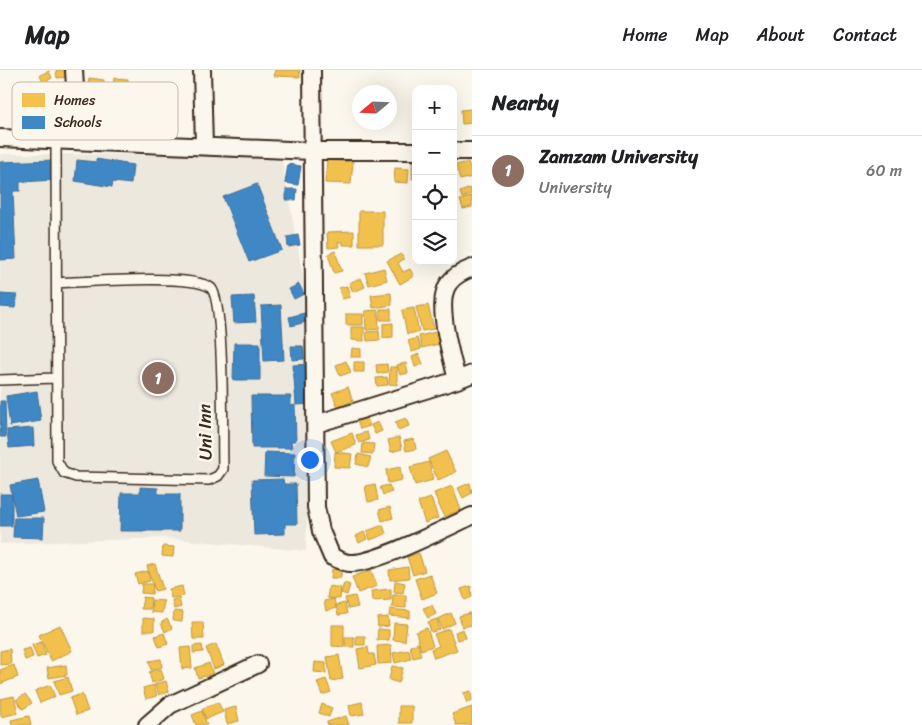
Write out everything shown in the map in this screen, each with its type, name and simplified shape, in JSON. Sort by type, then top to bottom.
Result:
[{"type":"street","points":[[202,70],[204,146]]},
{"type":"street","points":[[312,70],[316,507],[321,531],[332,557],[349,564],[361,563],[472,516]]},
{"type":"street","points":[[56,140],[312,151],[412,151]]},
{"type":"street","points":[[457,151],[472,151]]},
{"type":"street","points":[[456,380],[442,306],[448,284],[463,272],[472,268]]},
{"type":"street","points":[[316,424],[472,374]]},
{"type":"street","points":[[147,725],[170,705],[258,664]]},
{"type":"lane","name":"Uni Inn","points":[[56,140],[57,461],[64,473],[76,477],[209,480],[218,476],[223,469],[221,332],[216,294],[210,287],[197,282],[177,280],[57,283]]},
{"type":"lane","points":[[0,380],[56,378]]},
{"type":"shaded area","points":[[0,154],[281,155],[316,349],[310,419],[306,551],[164,538],[0,544]]},
{"type":"building: Homes","points":[[56,70],[70,70],[70,77],[57,78]]},
{"type":"building: Homes","points":[[275,70],[300,70],[300,77],[274,76]]},
{"type":"building: Homes","points":[[49,71],[52,78],[43,82],[40,75]]},
{"type":"building: Homes","points":[[89,78],[104,80],[104,82],[89,82]]},
{"type":"building: Homes","points":[[114,78],[128,79],[128,82],[114,82]]},
{"type":"building: Homes","points":[[472,109],[472,123],[462,124],[461,110]]},
{"type":"building: Homes","points":[[327,160],[353,162],[351,184],[325,183]]},
{"type":"building: Homes","points":[[468,162],[472,177],[460,180],[457,165]]},
{"type":"building: Homes","points":[[395,168],[409,169],[408,183],[394,182]]},
{"type":"building: Homes","points":[[470,188],[472,194],[462,198],[460,192]]},
{"type":"building: Homes","points":[[472,196],[472,207],[463,209],[460,200]]},
{"type":"building: Homes","points":[[359,211],[383,211],[383,245],[359,245]]},
{"type":"building: Homes","points":[[354,231],[354,245],[343,245],[343,242],[338,242],[339,247],[328,248],[327,232]]},
{"type":"building: Homes","points":[[335,251],[342,271],[334,273],[328,254]]},
{"type":"building: Homes","points":[[401,254],[404,259],[398,263],[403,272],[410,269],[414,276],[400,284],[387,261]]},
{"type":"building: Homes","points":[[384,268],[387,280],[369,285],[365,273]]},
{"type":"building: Homes","points":[[361,278],[365,287],[353,292],[349,283]]},
{"type":"building: Homes","points":[[347,286],[350,297],[342,299],[339,288]]},
{"type":"building: Homes","points":[[391,293],[392,305],[373,308],[371,295]]},
{"type":"building: Homes","points":[[428,305],[434,329],[422,331],[416,307]]},
{"type":"building: Homes","points":[[414,308],[419,332],[407,334],[402,310]]},
{"type":"building: Homes","points":[[380,309],[391,309],[391,320],[380,320]]},
{"type":"building: Homes","points":[[378,310],[379,329],[366,330],[365,311]]},
{"type":"building: Homes","points":[[346,314],[363,314],[363,325],[346,325]]},
{"type":"building: Homes","points":[[393,323],[393,337],[383,338],[383,324]]},
{"type":"building: Homes","points":[[351,327],[364,327],[364,341],[351,340]]},
{"type":"building: Homes","points":[[379,331],[380,340],[367,341],[366,332]]},
{"type":"building: Homes","points":[[436,332],[439,344],[422,348],[419,336]]},
{"type":"building: Homes","points":[[417,338],[421,349],[412,352],[408,341]]},
{"type":"building: Homes","points":[[352,348],[361,349],[361,357],[351,357]]},
{"type":"building: Homes","points":[[419,354],[423,364],[415,367],[412,357]]},
{"type":"building: Homes","points":[[346,361],[351,372],[340,376],[336,365]]},
{"type":"building: Homes","points":[[354,362],[364,362],[364,372],[354,372]]},
{"type":"building: Homes","points":[[406,363],[408,373],[400,375],[397,365]]},
{"type":"building: Homes","points":[[387,364],[388,372],[377,374],[376,365]]},
{"type":"building: Homes","points":[[390,367],[397,367],[397,385],[389,384]]},
{"type":"building: Homes","points":[[387,377],[388,385],[377,386],[376,378]]},
{"type":"building: Homes","points":[[348,387],[353,401],[338,407],[332,393]]},
{"type":"building: Homes","points":[[367,418],[370,426],[360,429],[357,421]]},
{"type":"building: Homes","points":[[406,418],[409,426],[398,430],[395,422]]},
{"type":"building: Homes","points":[[378,422],[382,431],[375,434],[371,425]]},
{"type":"building: Homes","points":[[367,432],[369,440],[359,443],[356,435]]},
{"type":"building: Homes","points":[[352,433],[356,445],[336,452],[331,441]]},
{"type":"building: Homes","points":[[399,437],[402,449],[391,452],[388,440]]},
{"type":"building: Homes","points":[[414,439],[416,449],[406,451],[404,441]]},
{"type":"building: Homes","points":[[363,443],[374,444],[373,454],[362,453]]},
{"type":"building: Homes","points":[[446,451],[456,472],[438,480],[428,459]]},
{"type":"building: Homes","points":[[335,452],[352,454],[350,468],[334,467]]},
{"type":"building: Homes","points":[[358,454],[371,457],[368,467],[356,464]]},
{"type":"building: Homes","points":[[429,462],[433,480],[415,485],[410,467]]},
{"type":"building: Homes","points":[[400,467],[402,480],[388,483],[386,470]]},
{"type":"building: Homes","points":[[470,483],[472,493],[463,498],[458,488]]},
{"type":"building: Homes","points":[[375,484],[378,500],[368,502],[365,486]]},
{"type":"building: Homes","points":[[389,485],[392,492],[383,495],[380,487]]},
{"type":"building: Homes","points":[[452,486],[461,510],[444,517],[434,493]]},
{"type":"building: Homes","points":[[431,498],[438,518],[425,523],[418,502]]},
{"type":"building: Homes","points":[[390,507],[393,518],[382,521],[379,510]]},
{"type":"building: Homes","points":[[383,525],[386,534],[370,540],[367,531]]},
{"type":"building: Homes","points":[[364,532],[367,539],[359,543],[356,536]]},
{"type":"building: Homes","points":[[163,546],[174,547],[173,557],[162,556]]},
{"type":"building: Homes","points":[[419,553],[425,571],[413,575],[407,557]]},
{"type":"building: Homes","points":[[155,564],[163,589],[155,591],[147,566]]},
{"type":"building: Homes","points":[[408,567],[409,578],[390,580],[389,570]]},
{"type":"building: Homes","points":[[332,569],[341,570],[341,578],[331,578]]},
{"type":"building: Homes","points":[[371,570],[377,586],[358,593],[352,577]]},
{"type":"building: Homes","points":[[148,571],[150,581],[138,584],[135,574]]},
{"type":"building: Homes","points":[[430,574],[437,593],[422,599],[415,579]]},
{"type":"building: Homes","points":[[395,581],[405,583],[403,593],[394,592]]},
{"type":"building: Homes","points":[[344,583],[350,585],[347,595],[341,593]]},
{"type":"building: Homes","points":[[142,584],[153,584],[152,594],[141,593]]},
{"type":"building: Homes","points":[[182,586],[184,596],[171,598],[169,589]]},
{"type":"building: Homes","points":[[329,586],[341,588],[340,599],[327,598]]},
{"type":"building: Homes","points":[[471,586],[472,597],[465,600],[461,589]]},
{"type":"building: Homes","points":[[391,589],[391,600],[372,601],[371,591]]},
{"type":"building: Homes","points":[[393,595],[406,595],[406,608],[392,607]]},
{"type":"building: Homes","points":[[355,596],[358,607],[348,609],[345,598]]},
{"type":"building: Homes","points":[[143,597],[151,598],[150,609],[141,609]]},
{"type":"building: Homes","points":[[179,598],[181,607],[174,609],[172,600]]},
{"type":"building: Homes","points":[[334,599],[336,608],[326,611],[324,601]]},
{"type":"building: Homes","points":[[152,600],[164,601],[162,613],[151,612]]},
{"type":"building: Homes","points":[[345,603],[347,614],[338,615],[336,605]]},
{"type":"building: Homes","points":[[432,605],[436,614],[428,618],[423,608]]},
{"type":"building: Homes","points":[[390,609],[410,611],[410,618],[389,616]]},
{"type":"building: Homes","points":[[174,611],[183,612],[182,622],[173,621]]},
{"type":"building: Homes","points":[[451,613],[455,623],[442,629],[438,619]]},
{"type":"building: Homes","points":[[470,613],[472,625],[462,627],[459,616]]},
{"type":"building: Homes","points":[[388,617],[389,626],[378,627],[377,618]]},
{"type":"building: Homes","points":[[143,618],[154,619],[154,631],[143,631]]},
{"type":"building: Homes","points":[[167,619],[172,628],[165,632],[161,623]]},
{"type":"building: Homes","points":[[437,619],[440,630],[431,632],[428,622]]},
{"type":"building: Homes","points":[[192,622],[203,622],[204,639],[193,639]]},
{"type":"building: Homes","points":[[394,623],[407,624],[405,641],[393,640]]},
{"type":"building: Homes","points":[[60,625],[72,651],[51,661],[39,635]]},
{"type":"building: Homes","points":[[332,625],[344,625],[344,647],[332,646]]},
{"type":"building: Homes","points":[[427,628],[433,646],[421,650],[416,632]]},
{"type":"building: Homes","points":[[378,629],[389,630],[389,640],[377,640]]},
{"type":"building: Homes","points":[[449,629],[457,650],[434,658],[431,649],[439,646],[434,634]]},
{"type":"building: Homes","points":[[463,629],[466,638],[457,640],[455,632]]},
{"type":"building: Homes","points":[[164,633],[168,644],[159,647],[155,636]]},
{"type":"building: Homes","points":[[356,636],[365,636],[365,645],[356,645]]},
{"type":"building: Homes","points":[[345,637],[354,637],[354,647],[345,647]]},
{"type":"building: Homes","points":[[41,642],[46,655],[37,658],[32,645]]},
{"type":"building: Homes","points":[[418,643],[421,656],[413,658],[410,646]]},
{"type":"building: Homes","points":[[216,644],[224,665],[214,669],[206,648]]},
{"type":"building: Homes","points":[[202,645],[203,652],[193,653],[193,646]]},
{"type":"building: Homes","points":[[391,645],[392,663],[378,664],[377,646]]},
{"type":"building: Homes","points":[[190,647],[192,668],[182,669],[180,648]]},
{"type":"building: Homes","points":[[368,647],[369,654],[374,654],[376,665],[360,668],[357,649]]},
{"type":"building: Homes","points":[[30,648],[33,657],[25,660],[22,650]]},
{"type":"building: Homes","points":[[10,649],[11,664],[0,665],[0,651]]},
{"type":"building: Homes","points":[[409,650],[411,659],[395,663],[393,653]]},
{"type":"building: Homes","points":[[339,655],[343,679],[331,681],[327,657]]},
{"type":"building: Homes","points":[[161,659],[162,667],[151,670],[149,661]]},
{"type":"building: Homes","points":[[315,662],[326,663],[326,673],[314,672]]},
{"type":"building: Homes","points":[[209,663],[213,674],[198,678],[195,668]]},
{"type":"building: Homes","points":[[14,665],[18,677],[0,684],[0,670]]},
{"type":"building: Homes","points":[[66,665],[67,675],[49,678],[47,668]]},
{"type":"building: Homes","points":[[392,666],[403,668],[399,683],[389,680]]},
{"type":"building: Homes","points":[[161,669],[164,679],[152,683],[149,672]]},
{"type":"building: Homes","points":[[68,677],[72,691],[59,695],[54,681]]},
{"type":"building: Homes","points":[[326,679],[331,692],[322,695],[317,682]]},
{"type":"building: Homes","points":[[166,681],[169,692],[159,695],[155,684]]},
{"type":"building: Homes","points":[[50,685],[55,697],[40,703],[35,691]]},
{"type":"building: Homes","points":[[154,685],[157,696],[146,699],[143,688]]},
{"type":"building: Homes","points":[[471,691],[472,701],[467,703],[463,693]]},
{"type":"building: Homes","points":[[25,694],[32,703],[23,709],[16,700]]},
{"type":"building: Homes","points":[[82,694],[88,711],[76,715],[70,698]]},
{"type":"building: Homes","points":[[14,696],[18,713],[1,717],[0,699]]},
{"type":"building: Homes","points":[[218,702],[223,712],[206,719],[202,709]]},
{"type":"building: Homes","points":[[362,702],[364,714],[351,716],[349,705]]},
{"type":"building: Homes","points":[[322,704],[332,708],[329,717],[319,713]]},
{"type":"building: Homes","points":[[399,706],[412,706],[412,723],[399,723]]},
{"type":"building: Homes","points":[[236,707],[239,721],[227,724],[224,710]]},
{"type":"building: Homes","points":[[472,707],[472,725],[456,725],[452,714]]},
{"type":"building: Homes","points":[[202,711],[207,725],[196,725],[192,715]]},
{"type":"building: Homes","points":[[29,716],[31,725],[12,725],[11,720]]},
{"type":"building: Homes","points":[[346,716],[349,725],[328,725],[327,722]]},
{"type":"building: Schools","points":[[96,159],[133,165],[131,184],[113,182],[112,187],[75,181],[77,160],[96,162]]},
{"type":"building: Schools","points":[[55,160],[56,180],[20,182],[20,191],[13,191],[16,259],[0,260],[0,162]]},
{"type":"building: Schools","points":[[288,164],[301,166],[298,185],[285,183]]},
{"type":"building: Schools","points":[[257,184],[282,250],[249,262],[223,197]]},
{"type":"building: Schools","points":[[286,189],[297,189],[296,200],[286,200]]},
{"type":"building: Schools","points":[[298,235],[300,245],[288,247],[287,237]]},
{"type":"building: Schools","points":[[299,284],[304,294],[294,299],[289,289]]},
{"type":"building: Schools","points":[[0,294],[17,295],[15,308],[0,307]]},
{"type":"building: Schools","points":[[254,296],[256,322],[234,323],[232,297]]},
{"type":"building: Schools","points":[[281,305],[284,360],[264,361],[261,306]]},
{"type":"building: Schools","points":[[308,312],[310,321],[291,326],[289,317]]},
{"type":"building: Schools","points":[[234,343],[260,343],[260,380],[233,380]]},
{"type":"building: Schools","points":[[291,346],[303,346],[304,359],[292,360]]},
{"type":"building: Schools","points":[[312,364],[315,404],[296,405],[293,365]]},
{"type":"building: Schools","points":[[37,391],[41,421],[10,426],[6,396]]},
{"type":"building: Schools","points":[[251,396],[291,396],[291,406],[295,405],[296,441],[291,441],[292,448],[252,448]]},
{"type":"building: Schools","points":[[0,401],[5,401],[6,437],[0,437]]},
{"type":"building: Schools","points":[[33,428],[34,446],[9,448],[7,430]]},
{"type":"building: Schools","points":[[265,452],[295,453],[294,477],[264,476]]},
{"type":"building: Schools","points":[[283,479],[284,484],[296,484],[297,524],[285,524],[285,534],[254,535],[252,480]]},
{"type":"building: Schools","points":[[38,480],[44,512],[16,516],[10,485]]},
{"type":"building: Schools","points":[[140,487],[158,488],[158,494],[180,494],[180,531],[120,531],[121,493],[140,493]]},
{"type":"building: Schools","points":[[0,494],[12,494],[12,526],[0,526]]},
{"type":"building: Schools","points":[[14,518],[44,518],[43,538],[13,537]]},
{"type":"place","name":"Zamzam University","points":[[158,378]]}]
